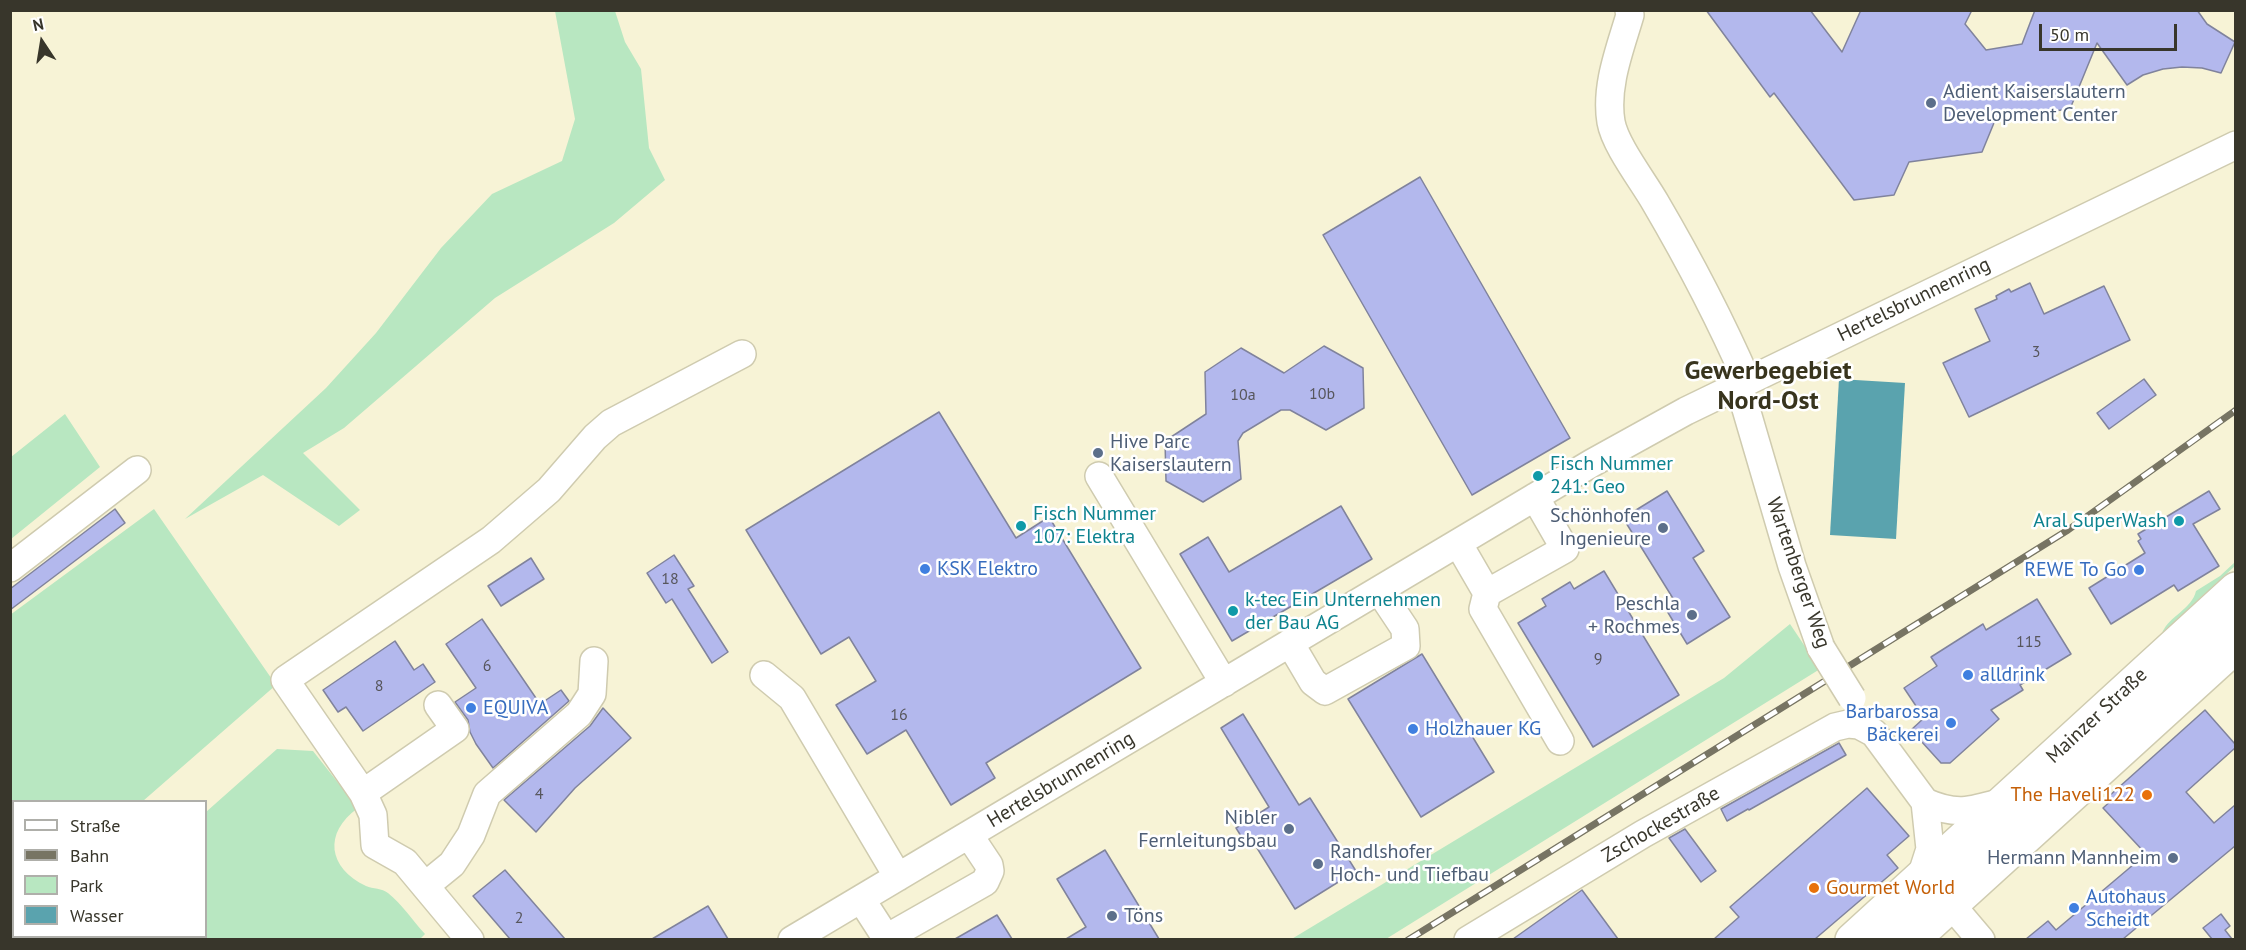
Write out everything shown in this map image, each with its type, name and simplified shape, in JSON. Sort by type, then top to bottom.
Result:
[{"type":"main road","name":"Mainzer Straße","points":[[1852,939],[2235,589]]},
{"type":"main road","name":"Mainzer Straße","points":[[1888,939],[2235,622]]},
{"type":"street","name":"Wartenberger Weg","points":[[1629,10],[1630,15],[1609,94],[1611,124],[1724,329],[1743,383],[1792,567],[1812,617],[1821,648],[1858,710],[1859,725]]},
{"type":"street","name":"Hertelsbrunnenring","points":[[792,939],[1535,497],[1686,411],[2235,145]]},
{"type":"street","points":[[470,939],[405,862],[375,845],[373,815],[363,794],[285,680],[491,540],[549,490],[595,437],[611,423],[742,354]]},
{"type":"street","points":[[10,568],[136,470]]},
{"type":"street","points":[[1099,476],[1224,683]]},
{"type":"street","points":[[1487,592],[1565,549],[1535,497]]},
{"type":"street","points":[[1458,543],[1487,592],[1483,609],[1560,741]]},
{"type":"street","points":[[1290,643],[1313,681],[1325,691],[1406,646],[1405,629],[1379,590]]},
{"type":"street","points":[[1917,939],[2235,650]]},
{"type":"street","points":[[425,886],[452,864],[471,835],[487,794],[579,714],[592,694],[594,661]]},
{"type":"street","points":[[764,675],[792,698],[898,877]]},
{"type":"street","points":[[363,794],[455,729],[438,705]]},
{"type":"street","name":"Zschockestraße","points":[[1468,939],[1643,834],[1835,727],[1848,724],[1859,725]]},
{"type":"street","points":[[1859,725],[1874,733],[1925,802],[1940,809],[1966,812],[2003,802]]},
{"type":"street","points":[[1921,877],[1930,849],[1925,802]]},
{"type":"street","points":[[861,899],[883,933],[890,936],[985,882],[989,877],[989,865],[969,835]]},
{"type":"street","points":[[1953,907],[1981,939]]},
{"type":"green space","points":[[555,11],[615,11],[625,42],[641,69],[649,148],[665,180],[614,223],[495,298],[344,428],[303,453],[360,510],[339,526],[263,475],[185,519],[326,388],[376,333],[441,248],[492,194],[562,161],[575,119]]},
{"type":"green space","points":[[65,414],[100,467],[11,539],[11,457]]},
{"type":"green space","points":[[154,509],[276,685],[144,800],[12,800],[12,848],[10,845],[10,615]]},
{"type":"green space","points":[[2235,562],[2235,566],[2162,633],[2165,627],[2190,603],[2196,591],[2220,576]]},
{"type":"green space","points":[[1790,624],[1820,669],[1386,939],[1290,940],[1724,678]]},
{"type":"green space","points":[[277,749],[313,751],[358,808],[339,828],[335,839],[335,850],[344,870],[353,879],[366,886],[386,891],[403,907],[425,934],[419,940],[70,940],[69,938],[207,938],[207,811]]},
{"type":"water","points":[[1839,379],[1905,383],[1896,539],[1830,535]]},
{"type":"building","name":"Adient Kaiserslautern Development Center","points":[[1706,10],[1810,10],[1842,52],[1861,10],[1972,10],[1965,24],[1986,50],[2022,44],[2035,10],[2197,10],[2207,24],[2235,42],[2221,73],[2202,68],[2163,69],[2143,75],[2127,85],[2097,43],[2070,109],[1996,118],[1982,152],[1909,162],[1894,195],[1854,200],[1774,93],[1770,97]]},
{"type":"building","points":[[1420,177],[1570,438],[1472,495],[1323,235]]},
{"type":"building","points":[[2030,283],[2044,314],[2104,286],[2130,340],[1969,417],[1943,363],[1990,341],[1975,309],[1997,299],[1996,296],[2009,289],[2011,292]]},
{"type":"building","points":[[1324,346],[1363,368],[1364,408],[1326,430],[1290,410],[1281,410],[1243,433],[1238,441],[1241,479],[1203,502],[1166,481],[1165,441],[1206,414],[1205,372],[1241,348],[1284,373]]},
{"type":"building","points":[[2144,379],[2156,395],[2109,429],[2097,413]]},
{"type":"building","name":"KSK Elektro","points":[[939,412],[1016,538],[1049,517],[1141,668],[986,763],[995,778],[951,805],[906,730],[867,754],[836,705],[876,681],[849,637],[821,654],[746,530]]},
{"type":"building","points":[[1667,491],[1704,551],[1693,558],[1730,617],[1687,644],[1664,606],[1674,600],[1623,518]]},
{"type":"building","points":[[2209,491],[2220,509],[2193,524],[2219,566],[2178,591],[2174,585],[2111,624],[2089,588],[2145,553],[2138,541],[2141,539],[2138,534]]},
{"type":"building","points":[[1341,506],[1372,559],[1232,641],[1180,554],[1208,537],[1229,572]]},
{"type":"building","points":[[115,509],[125,523],[10,610],[10,589]]},
{"type":"building","points":[[674,555],[694,586],[688,589],[728,652],[712,663],[672,599],[666,603],[647,573]]},
{"type":"building","points":[[531,558],[544,579],[501,606],[488,586]]},
{"type":"building","points":[[1604,571],[1679,695],[1593,747],[1518,623],[1546,606],[1542,599],[1570,582],[1574,589]]},
{"type":"building","points":[[2037,599],[2071,654],[2020,685],[2023,690],[1991,710],[1999,719],[1950,763],[1941,763],[1911,730],[1924,718],[1904,688],[1937,666],[1931,657],[1983,624],[1986,630]]},
{"type":"building","points":[[482,619],[540,704],[561,690],[569,701],[493,768],[476,744],[470,732],[468,720],[455,702],[476,688],[446,644]]},
{"type":"building","points":[[395,641],[414,670],[423,664],[435,682],[363,731],[346,707],[338,712],[323,690]]},
{"type":"building","points":[[1422,654],[1494,772],[1421,817],[1348,699]]},
{"type":"building","points":[[603,708],[631,738],[575,788],[536,832],[504,800],[590,726]]},
{"type":"building","points":[[2205,710],[2235,744],[2235,748],[2186,792],[2214,823],[2235,805],[2235,846],[2123,939],[2026,939],[2048,921],[2056,930],[2146,854],[2103,808],[2112,800],[2108,797]]},
{"type":"building","points":[[1243,714],[1299,805],[1310,798],[1356,871],[1295,909],[1252,840],[1246,844],[1236,828],[1269,807],[1221,728]]},
{"type":"building","points":[[1839,743],[1846,755],[1727,821],[1721,809]]},
{"type":"building","name":"Gourmet World","points":[[1867,788],[1909,836],[1887,855],[1898,868],[1815,939],[1714,939],[1739,917],[1730,907]]},
{"type":"building","points":[[1685,829],[1716,871],[1701,882],[1669,838]]},
{"type":"building","points":[[1105,850],[1159,939],[1066,939],[1086,927],[1057,879]]},
{"type":"building","points":[[505,870],[565,939],[510,939],[473,896]]},
{"type":"building","points":[[1582,890],[1618,939],[1513,939]]},
{"type":"building","points":[[708,906],[728,939],[652,939]]},
{"type":"building","points":[[2221,914],[2230,926],[2225,930],[2232,939],[2212,939],[2203,928]]},
{"type":"building","points":[[997,915],[1012,939],[955,939]]},
{"type":"railway","points":[[1408,940],[2068,530],[2236,410]]},
{"type":"place","name":"Adient Kaiserslautern Development Center","points":[[1931,103]]},
{"type":"place","name":"Hive Parc Kaiserslautern","points":[[1098,453]]},
{"type":"place","name":"Fisch Nummer 241: Geo","points":[[1538,476]]},
{"type":"place","name":"Aral SuperWash","points":[[2179,521]]},
{"type":"place","name":"Fisch Nummer 107: Elektra","points":[[1021,526]]},
{"type":"place","name":"Schönhofen Ingenieure","points":[[1663,528]]},
{"type":"place","name":"KSK Elektro","points":[[925,569]]},
{"type":"place","name":"REWE To Go","points":[[2139,570]]},
{"type":"place","name":"k-tec Ein Unternehmen der Bau AG","points":[[1233,611]]},
{"type":"place","name":"Peschla + Rochmes","points":[[1692,615]]},
{"type":"place","name":"alldrink","points":[[1968,675]]},
{"type":"place","name":"EQUIVA","points":[[471,708]]},
{"type":"place","name":"Barbarossa Bäckerei","points":[[1951,723]]},
{"type":"place","name":"Holzhauer KG","points":[[1413,729]]},
{"type":"place","name":"The Haveli122","points":[[2147,795]]},
{"type":"place","name":"Nibler Fernleitungsbau","points":[[1289,829]]},
{"type":"place","name":"Hermann Mannheim","points":[[2173,858]]},
{"type":"place","name":"Randlshofer Hoch- und Tiefbau","points":[[1318,864]]},
{"type":"place","name":"Gourmet World","points":[[1814,888]]},
{"type":"place","name":"Autohaus Scheidt","points":[[2074,908]]},
{"type":"place","name":"Töns","points":[[1112,916]]},
{"type":"district","name":"Gewerbegebiet Nord-Ost","points":[[1768,387]]}]
